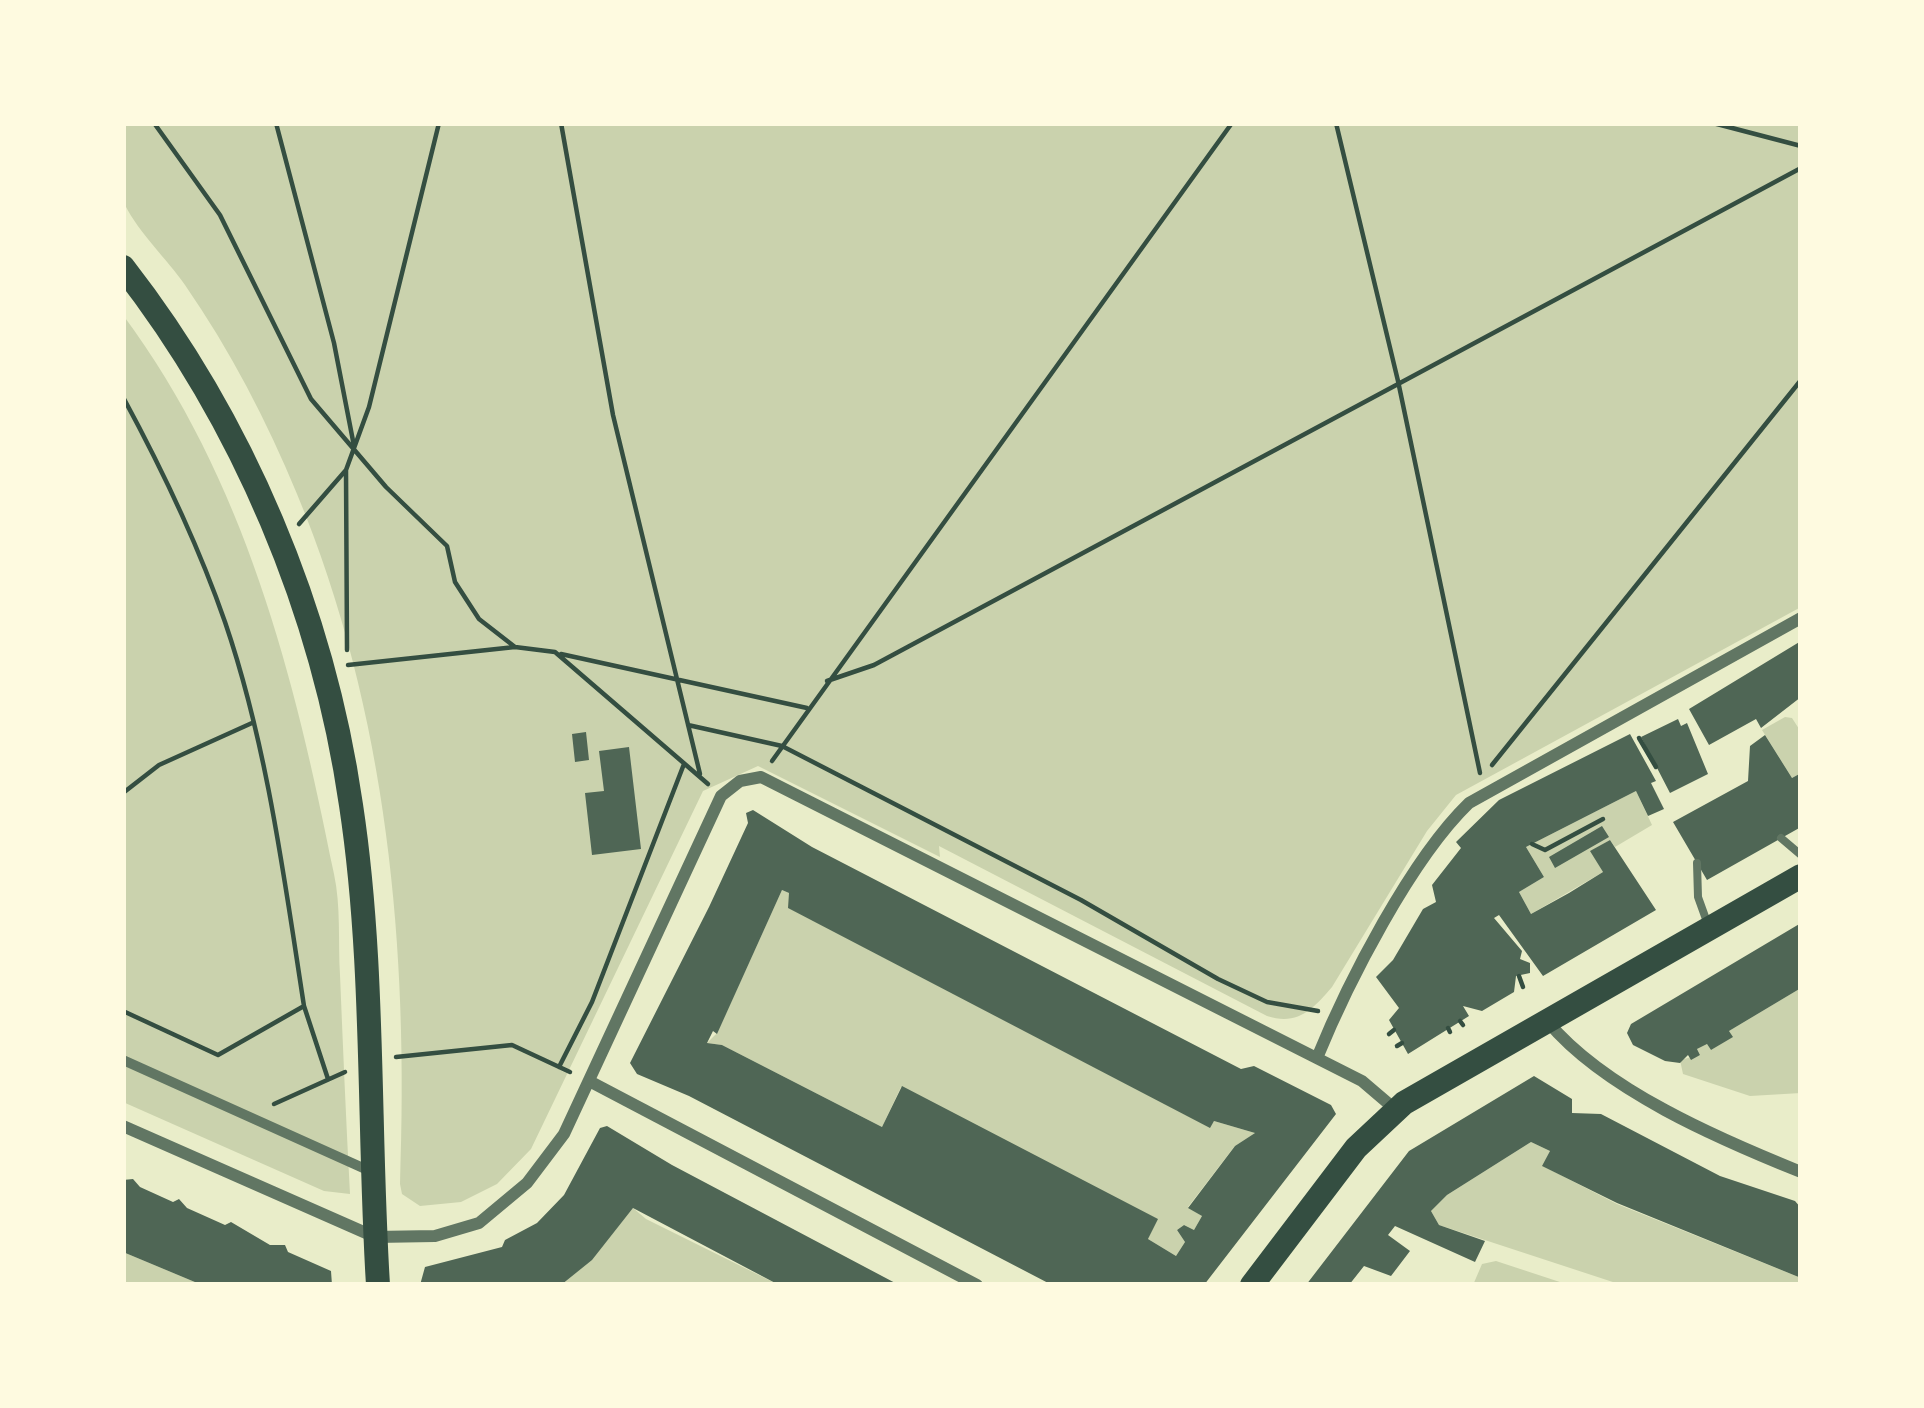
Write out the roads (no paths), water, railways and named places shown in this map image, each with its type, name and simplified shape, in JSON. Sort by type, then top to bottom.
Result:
[{"type":"main road","points":[[123,267],[224,418],[274,526],[312,637],[352,805],[363,913],[378,1285]]},
{"type":"main road","points":[[1252,1285],[1348,1158],[1396,1109],[1801,876]]},
{"type":"street","points":[[1317,1058],[1332,1020],[1435,843],[1469,802],[1801,618]]},
{"type":"street","points":[[123,1126],[375,1237],[435,1236],[494,1213],[548,1158],[591,1082],[722,796],[740,781],[761,777],[1375,1088],[1396,1109]]},
{"type":"street","points":[[1548,1022],[1569,1047],[1613,1077],[1801,1172]]},
{"type":"street","points":[[123,1060],[375,1173]]},
{"type":"street","points":[[591,1082],[977,1285]]},
{"type":"lane","points":[[1781,838],[1801,855]]},
{"type":"lane","points":[[1697,863],[1698,897],[1710,929]]}]
